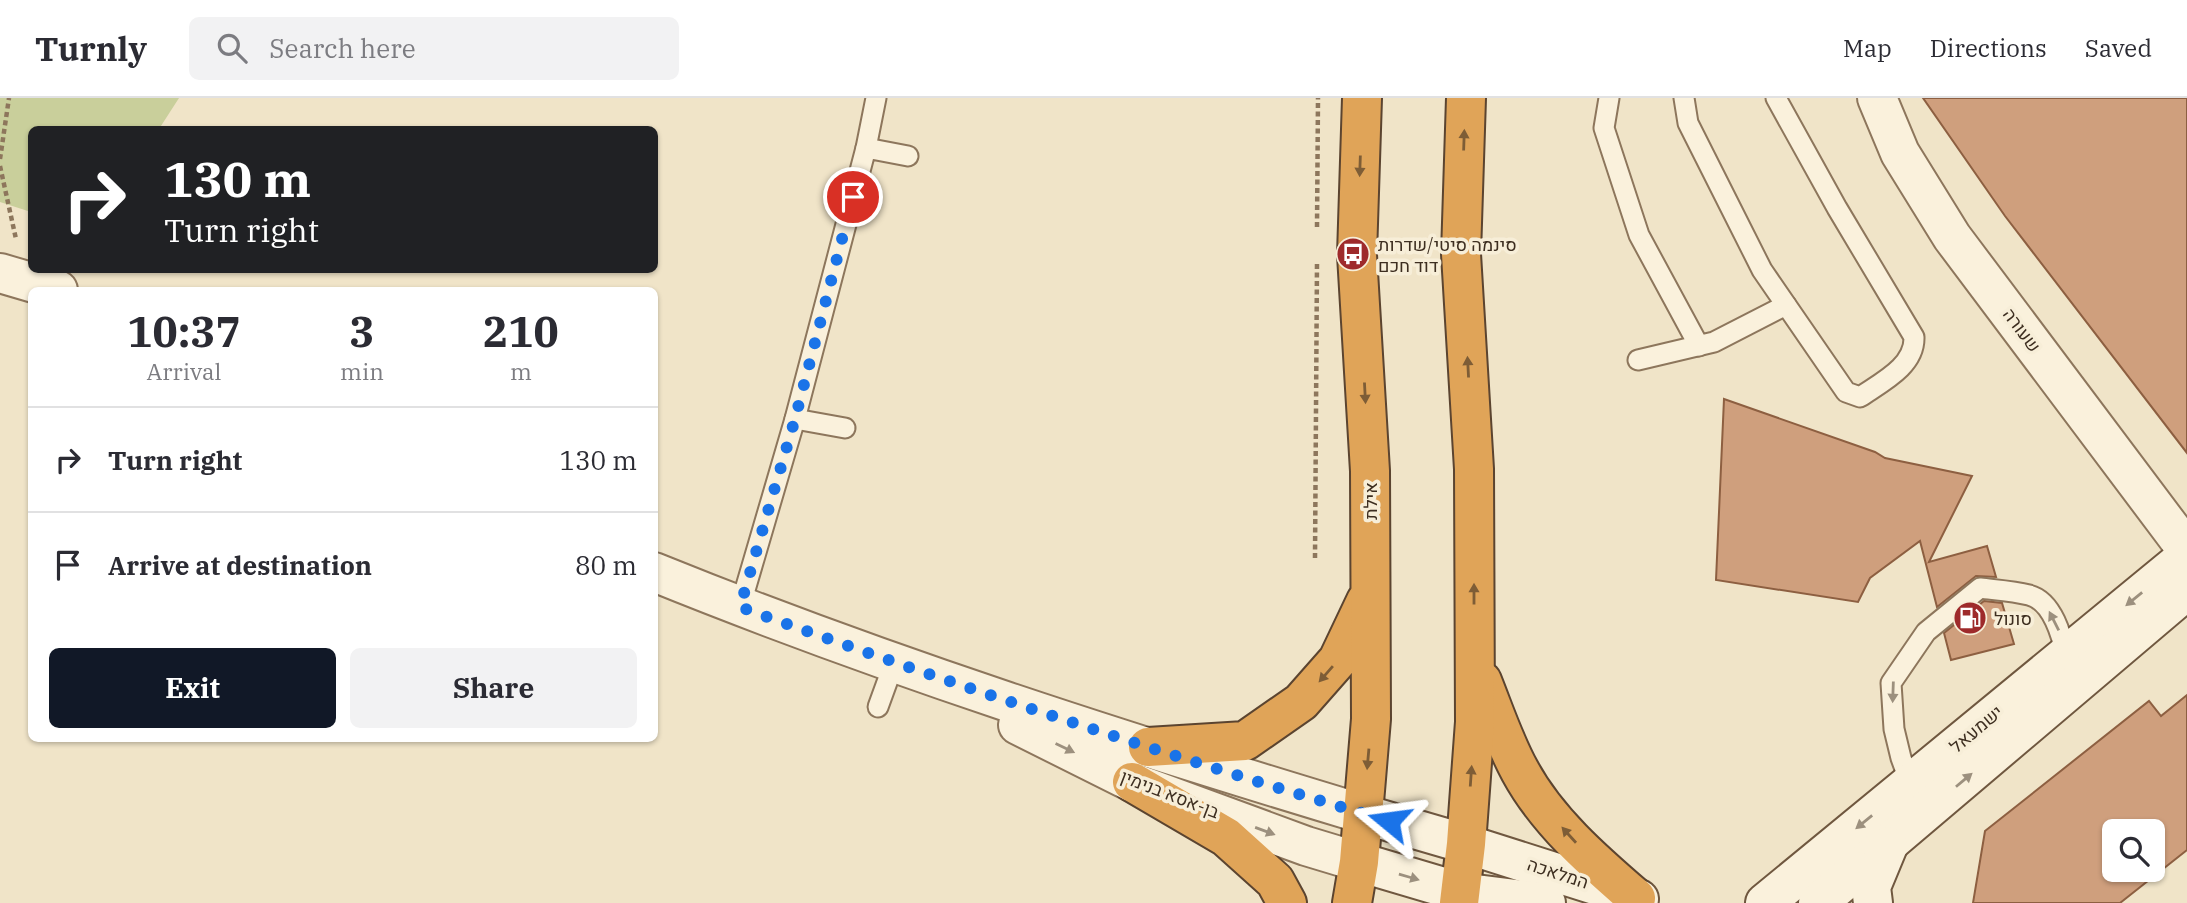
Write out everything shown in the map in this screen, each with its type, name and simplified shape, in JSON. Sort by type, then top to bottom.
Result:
[{"type":"highway","name":"אילת","points":[[1353,903],[1371,719],[1370,471],[1357,255],[1362,98]]},
{"type":"highway","points":[[1460,898],[1475,722],[1474,469],[1461,254],[1466,98]]},
{"type":"highway","points":[[1148,747],[1245,741],[1301,702],[1338,660],[1370,593]]},
{"type":"highway","points":[[1475,662],[1521,773],[1546,809],[1587,855],[1643,901]]},
{"type":"highway","points":[[1132,782],[1226,837],[1275,881],[1287,903]]},
{"type":"street","name":"שעורה","points":[[1877,98],[1900,153],[1952,237],[2187,550]]},
{"type":"street","name":"ישמעאל","points":[[1765,903],[1915,800],[2070,670],[2187,556]]},
{"type":"street","name":"בן-אסא בנימין","points":[[658,574],[740,607],[894,663],[1148,747],[1466,844]]},
{"type":"street","name":"ישמעאל","points":[[2070,670],[2187,590]]},
{"type":"street","name":"בן-אסא בנימין","points":[[894,663],[1132,782],[1306,846],[1460,898]]},
{"type":"street","name":"ישמעאל","points":[[1818,903],[1889,842],[1915,800]]},
{"type":"street","points":[[1873,903],[1871,887],[1889,842]]},
{"type":"street","name":"המלאכה","points":[[1466,844],[1643,901]]},
{"type":"street","name":"המלאכה","points":[[1460,898],[1546,903]]},
{"type":"lane","points":[[740,607],[795,419],[866,148],[876,98]]},
{"type":"lane","points":[[1609,98],[1604,128],[1639,235],[1699,346]]},
{"type":"lane","points":[[1684,98],[1688,122],[1762,270],[1846,392],[1860,397],[1899,370],[1914,349],[1914,337],[1836,208],[1780,99]]},
{"type":"lane","points":[[866,148],[908,156]]},
{"type":"lane","points":[[1638,360],[1714,342],[1786,305]]},
{"type":"lane","points":[[795,419],[845,428]]},
{"type":"lane","points":[[1915,800],[1900,758],[1894,729],[1891,683],[1926,632],[1980,588],[2031,595],[2045,605],[2058,628],[2070,670]]},
{"type":"lane","points":[[878,707],[894,663]]},
{"type":"path","points":[[0,159],[9,98]]},
{"type":"path","points":[[1317,237],[1318,98]]},
{"type":"path","points":[[0,166],[28,281]]},
{"type":"path","points":[[1315,558],[1317,251]]},
{"type":"green space","points":[[0,98],[179,98],[161,126],[28,126],[28,211],[0,202]]},
{"type":"building","points":[[1923,98],[2187,98],[2187,453],[2005,216]]},
{"type":"building","points":[[1724,399],[1875,452],[1885,458],[1972,476],[1929,562],[1987,546],[1996,577],[1976,576],[1937,607],[1920,541],[1870,578],[1858,602],[1716,580]]},
{"type":"building","points":[[1984,601],[2002,603],[2014,644],[1951,660],[1944,633]]},
{"type":"building","points":[[2187,695],[2187,850],[2165,867],[2165,819],[2102,819],[2102,882],[2147,882],[2120,903],[1973,903],[1985,831],[2149,701],[2161,716]]},
{"type":"place","name":"סינמה סיטי/שדרות דוד חכם","points":[[1353,254]]},
{"type":"place","name":"סונול","points":[[1970,618]]},
{"type":"route","points":[[853,197],[795,419],[740,607],[894,663],[1218,770],[1389,821]]}]
